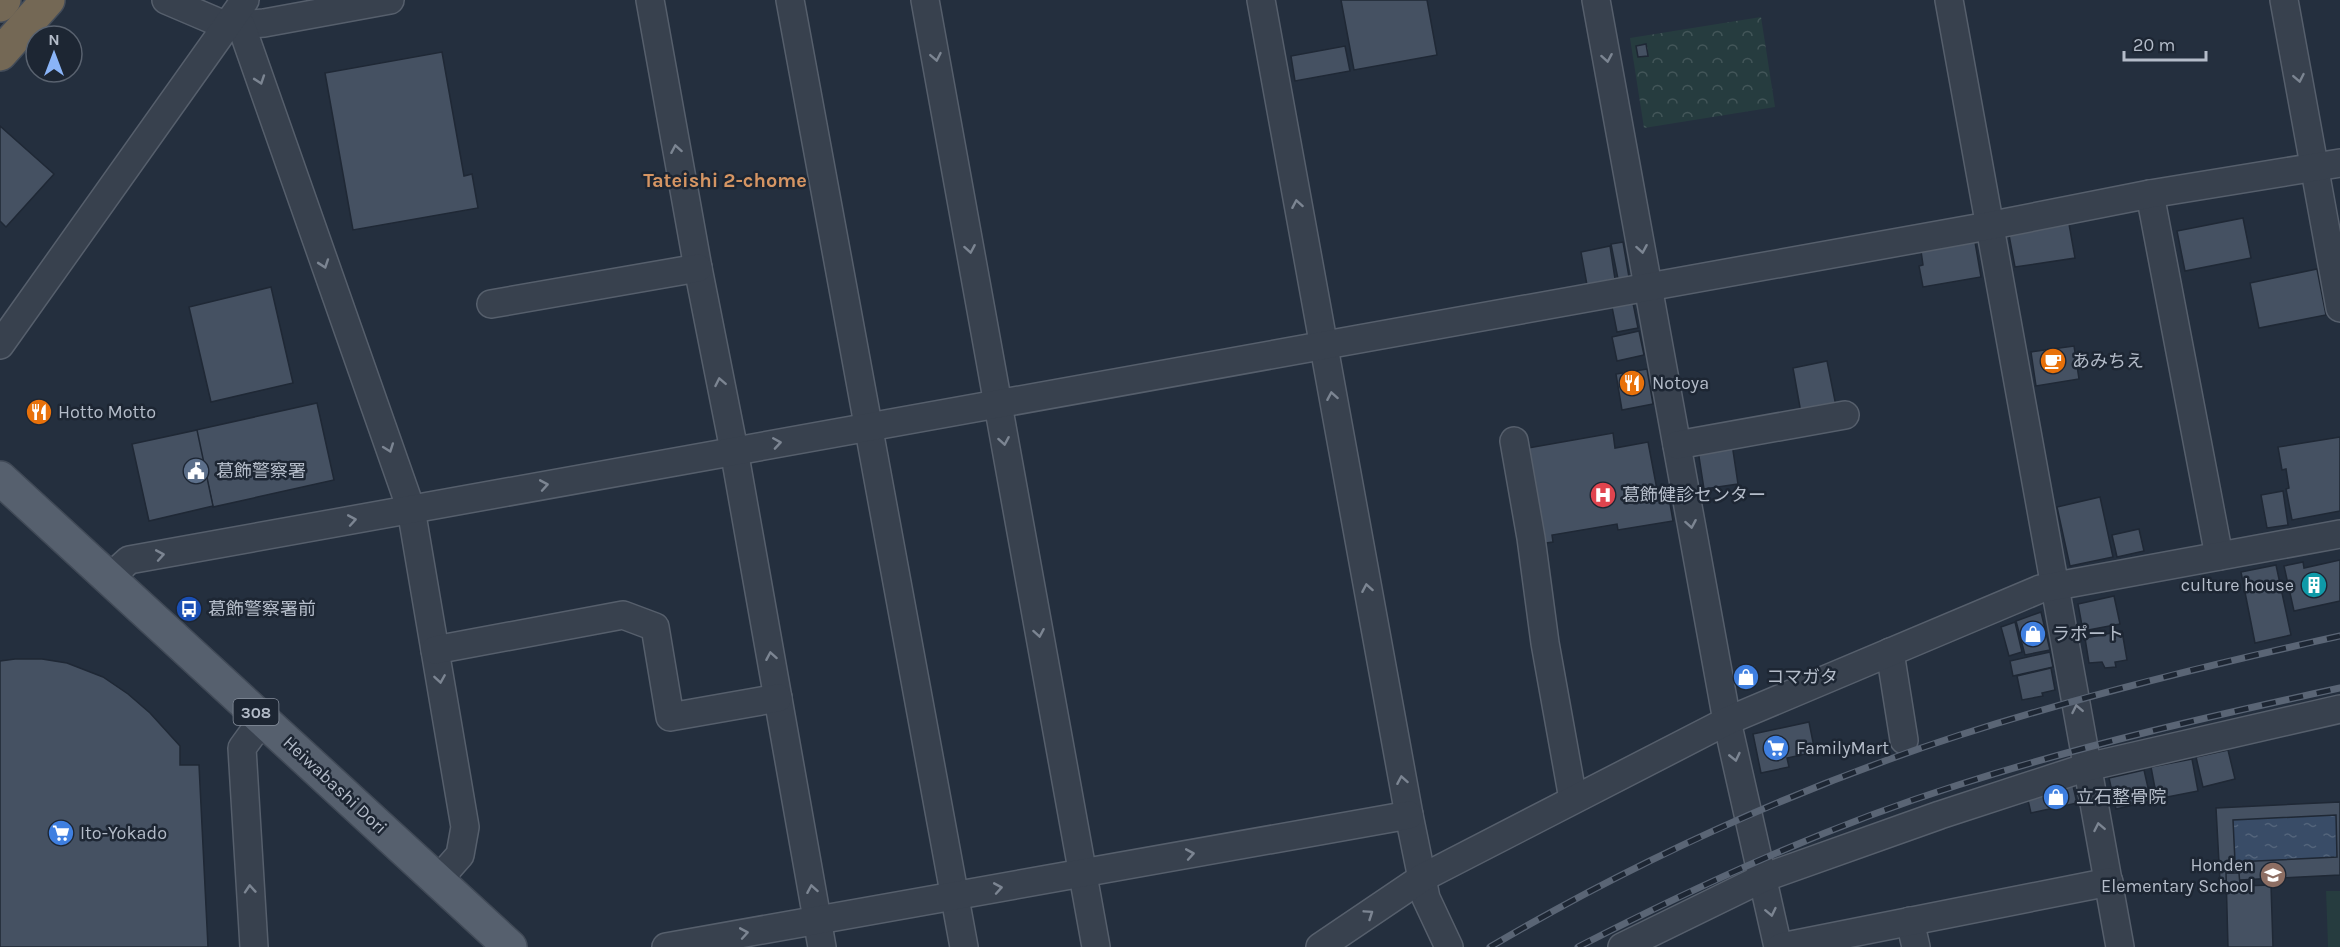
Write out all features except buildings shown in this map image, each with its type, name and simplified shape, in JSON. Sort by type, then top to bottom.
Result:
[{"type":"highway","points":[[0,5],[4,0]]},
{"type":"highway","points":[[0,54],[48,0]]},
{"type":"main road","name":"Heiwabashi Dori","points":[[0,478],[510,947]]},
{"type":"street","points":[[166,0],[264,23],[390,0]]},
{"type":"street","points":[[650,0],[698,268],[734,450],[822,947]]},
{"type":"street","points":[[790,0],[964,947]]},
{"type":"street","points":[[925,0],[1096,947]]},
{"type":"street","points":[[1261,0],[1408,815],[1426,898],[1449,947]]},
{"type":"street","points":[[1596,0],[1727,721],[1780,947],[2109,882]]},
{"type":"street","points":[[1949,0],[2120,947]]},
{"type":"street","points":[[2284,0],[2328,166],[2340,308]]},
{"type":"street","points":[[0,345],[238,17]]},
{"type":"street","points":[[238,17],[411,509],[465,827],[460,855],[438,880]]},
{"type":"street","points":[[109,578],[129,560],[1989,226],[2150,194],[2328,166]]},
{"type":"street","points":[[2150,194],[2219,556]]},
{"type":"street","points":[[491,304],[698,268]]},
{"type":"street","points":[[1677,445],[1845,415]]},
{"type":"street","points":[[1514,441],[1531,538],[1545,643],[1573,799]]},
{"type":"street","points":[[1320,947],[1422,878],[1727,721],[2040,589],[2340,534]]},
{"type":"street","points":[[435,651],[623,615],[655,627],[670,717],[778,698]]},
{"type":"street","points":[[1890,652],[1904,740]]},
{"type":"street","points":[[1637,943],[1763,878],[1940,815],[2087,767],[2340,709]]},
{"type":"street","points":[[254,947],[242,747],[263,718]]},
{"type":"street","points":[[666,947],[1408,815]]},
{"type":"street","points":[[1910,921],[1916,947]]},
{"type":"green space","points":[[1761,17],[1775,107],[1644,128],[1630,38]]},
{"type":"green space","points":[[2326,891],[2340,891],[2340,947],[2328,947]]},
{"type":"water","points":[[2336,815],[2337,857],[2235,862],[2233,820]]},
{"type":"railway","points":[[1490,947],[1603,885],[1719,828],[1779,802],[1899,756],[2007,720],[2101,693],[2340,636]]},
{"type":"railway","points":[[1578,947],[1717,879],[1812,838],[1909,801],[2005,770],[2100,744],[2340,688]]},
{"type":"place","name":"あみちえ","points":[[2053,361]]},
{"type":"place","name":"Notoya","points":[[1632,383]]},
{"type":"place","name":"Hotto Motto","points":[[39,412]]},
{"type":"place","name":"葛飾警察署","points":[[196,471]]},
{"type":"place","name":"葛飾健診センター","points":[[1603,495]]},
{"type":"place","name":"culture house","points":[[2314,585]]},
{"type":"place","name":"葛飾警察署前","points":[[189,609]]},
{"type":"place","name":"ラポート","points":[[2033,634]]},
{"type":"place","name":"コマガタ","points":[[1746,677]]},
{"type":"place","name":"FamilyMart","points":[[1776,748]]},
{"type":"place","name":"立石整骨院","points":[[2056,797]]},
{"type":"place","name":"Ito-Yokado","points":[[61,833]]},
{"type":"place","name":"Honden Elementary School","points":[[2273,875]]},
{"type":"district","name":"Tateishi 2-chome","points":[[725,180]]}]
